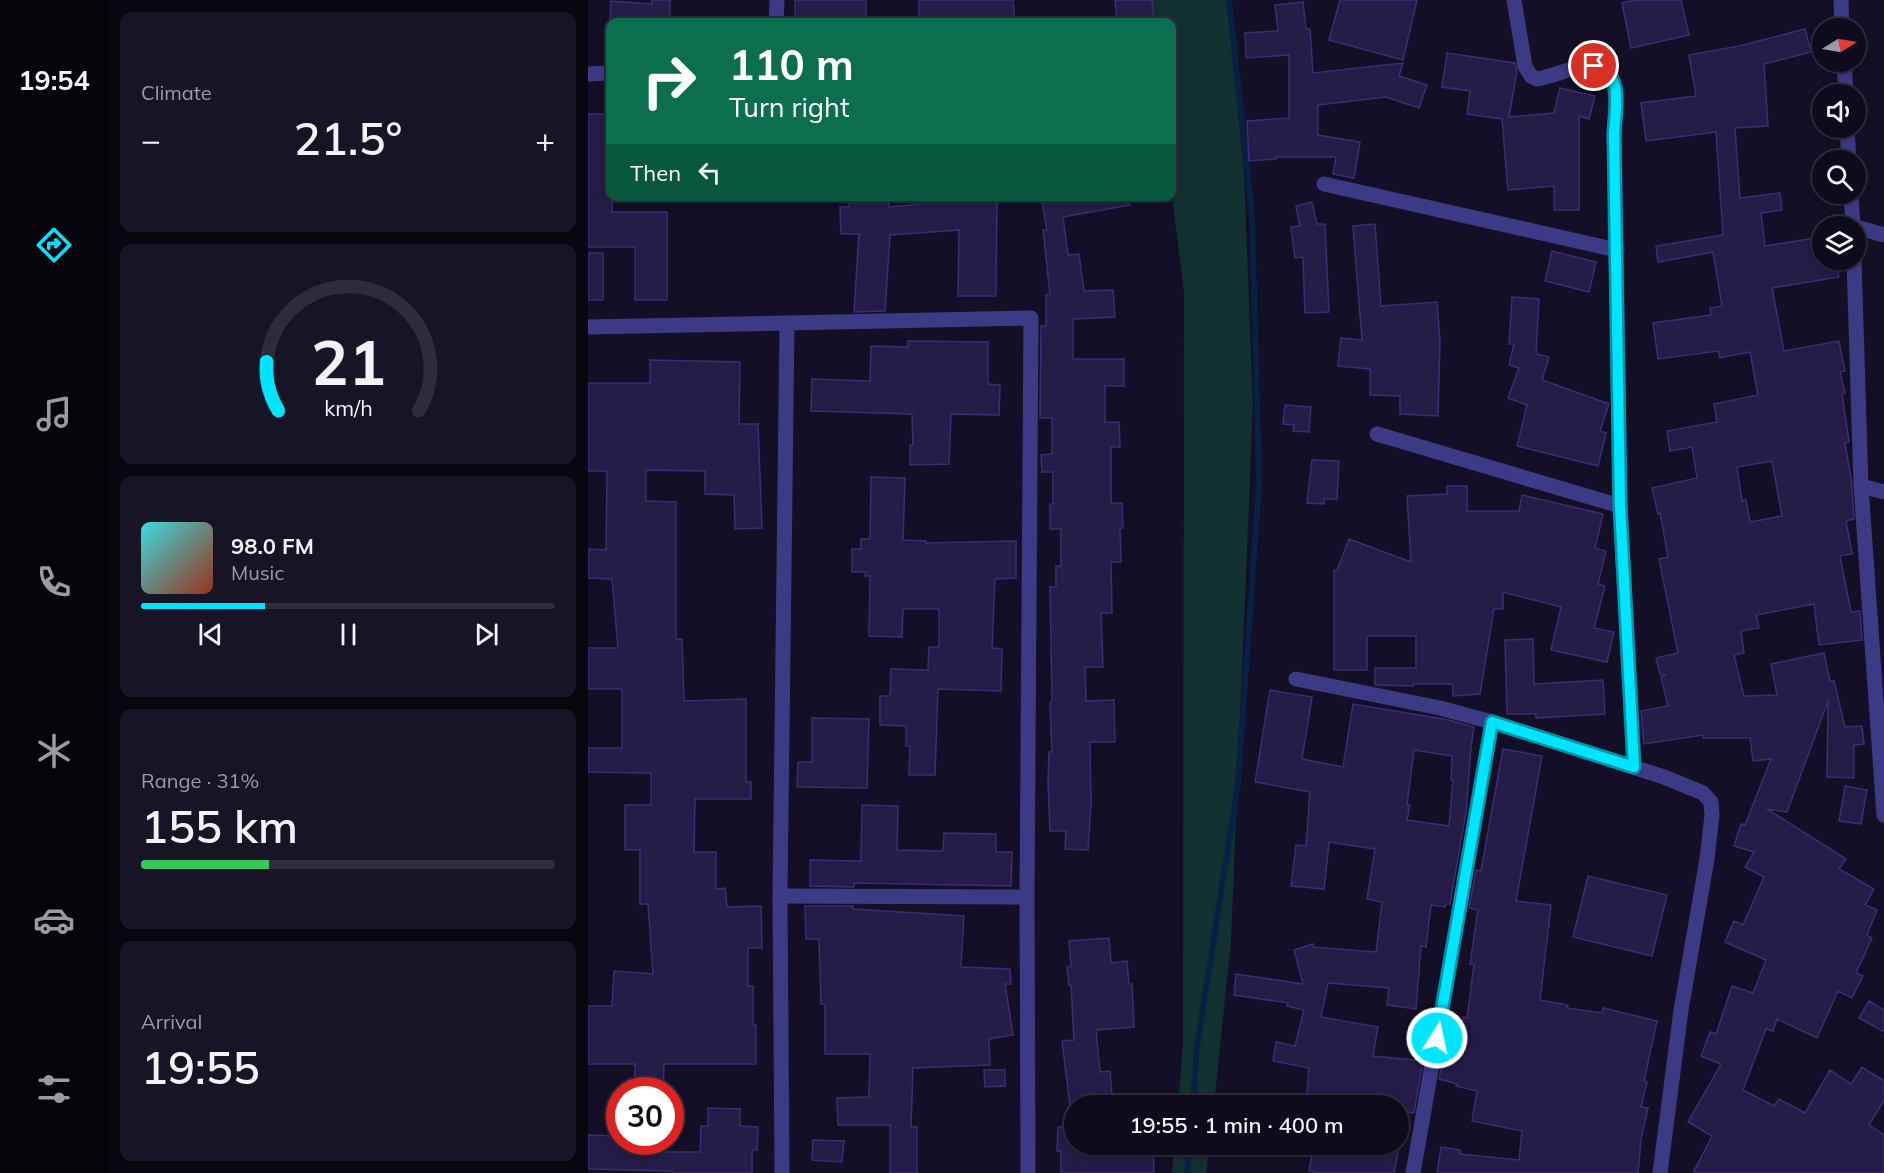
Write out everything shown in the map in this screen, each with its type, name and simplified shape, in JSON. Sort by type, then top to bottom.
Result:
[{"type":"street","points":[[776,18],[777,0]]},
{"type":"street","points":[[1514,0],[1525,66],[1531,76],[1537,79],[1594,66],[1605,69],[1612,77],[1616,90],[1614,134],[1620,506],[1634,767]]},
{"type":"street","points":[[1841,0],[1842,18]]},
{"type":"street","points":[[588,74],[606,73]]},
{"type":"street","points":[[1324,184],[1617,250]]},
{"type":"street","points":[[1866,230],[1884,235]]},
{"type":"street","points":[[1854,270],[1861,486],[1884,815]]},
{"type":"street","points":[[588,327],[1031,318],[1027,897],[1028,1173]]},
{"type":"street","points":[[782,1173],[780,896],[787,324]]},
{"type":"street","points":[[1377,434],[1620,506]]},
{"type":"street","points":[[1861,486],[1884,492]]},
{"type":"street","points":[[1296,678],[1440,708],[1492,722],[1634,767],[1703,793],[1711,802],[1712,815],[1707,859],[1681,1010],[1660,1173]]},
{"type":"street","points":[[1413,1173],[1492,722]]},
{"type":"street","points":[[780,896],[1027,897]]},
{"type":"green space","points":[[1146,0],[1227,0],[1244,171],[1253,404],[1231,941],[1215,1095],[1179,1095],[1183,1043],[1184,292],[1173,201],[1176,201],[1176,18],[1148,18]]},
{"type":"green space","points":[[1173,1155],[1209,1155],[1206,1173],[1172,1173]]},
{"type":"building","points":[[652,0],[670,0],[670,18],[610,18],[611,1],[652,4]]},
{"type":"building","points":[[795,0],[866,0],[866,18],[795,18]]},
{"type":"building","points":[[919,0],[1013,0],[1015,18],[919,18]]},
{"type":"building","points":[[1115,0],[1152,0],[1154,18],[1117,18]]},
{"type":"building","points":[[1340,0],[1417,0],[1403,60],[1329,40]]},
{"type":"building","points":[[1635,0],[1681,0],[1689,35],[1631,48],[1622,3]]},
{"type":"building","points":[[1303,2],[1306,29],[1310,29],[1313,73],[1403,63],[1399,76],[1427,85],[1419,108],[1386,97],[1318,105],[1318,135],[1360,142],[1354,178],[1333,174],[1336,157],[1276,157],[1276,159],[1249,161],[1247,121],[1289,118],[1289,55],[1246,58],[1245,33],[1278,31],[1275,5]]},
{"type":"building","points":[[1805,29],[1811,52],[1764,64],[1768,126],[1735,128],[1740,198],[1780,193],[1782,210],[1761,213],[1765,246],[1812,239],[1812,270],[1838,270],[1839,277],[1772,288],[1784,351],[1839,341],[1845,371],[1840,372],[1845,393],[1842,394],[1849,442],[1845,443],[1851,478],[1854,519],[1846,521],[1852,554],[1840,556],[1851,612],[1860,611],[1862,640],[1819,645],[1814,604],[1756,615],[1759,628],[1741,631],[1744,653],[1734,655],[1744,696],[1777,695],[1771,664],[1824,653],[1830,681],[1834,681],[1845,727],[1862,726],[1864,744],[1854,745],[1854,778],[1827,777],[1828,701],[1787,812],[1767,809],[1846,859],[1839,869],[1874,889],[1865,905],[1877,910],[1867,935],[1872,938],[1856,973],[1863,976],[1852,998],[1838,991],[1817,1038],[1777,1019],[1773,1031],[1766,1029],[1743,1090],[1774,1106],[1779,1099],[1805,1113],[1830,1070],[1851,1084],[1862,1067],[1884,1081],[1884,1100],[1869,1125],[1884,1135],[1884,1173],[1693,1173],[1712,1136],[1688,1122],[1721,1064],[1701,1056],[1710,1032],[1716,1034],[1732,986],[1753,993],[1766,960],[1725,942],[1734,921],[1743,925],[1764,877],[1745,867],[1754,852],[1734,846],[1741,824],[1745,825],[1771,759],[1753,761],[1750,738],[1703,738],[1703,735],[1644,744],[1641,711],[1668,706],[1661,677],[1665,675],[1660,674],[1656,658],[1678,653],[1659,559],[1668,557],[1660,513],[1658,514],[1652,488],[1697,478],[1692,447],[1670,451],[1667,431],[1717,422],[1714,404],[1758,395],[1750,352],[1720,358],[1718,351],[1658,359],[1653,323],[1711,315],[1710,308],[1722,306],[1713,252],[1658,262],[1656,246],[1723,235],[1716,132],[1646,141],[1641,103],[1696,96],[1689,55],[1739,46]],"holes":[[[1772,461],[1782,516],[1750,522],[1746,500],[1742,501],[1737,467]]]},
{"type":"building","points":[[1447,53],[1515,63],[1517,71],[1509,117],[1554,113],[1560,88],[1595,96],[1589,119],[1579,116],[1579,210],[1554,210],[1554,186],[1508,190],[1502,119],[1467,114],[1470,91],[1442,87]]},
{"type":"building","points":[[588,114],[606,114],[606,201],[612,201],[612,212],[667,212],[667,300],[635,300],[635,247],[588,247]]},
{"type":"building","points":[[849,201],[888,201],[889,207],[920,204],[920,201],[997,201],[996,296],[958,296],[959,230],[890,235],[885,311],[854,312],[859,234],[841,234],[840,207],[849,207]]},
{"type":"building","points":[[1042,201],[1130,201],[1130,205],[1063,217],[1068,255],[1079,254],[1084,291],[1113,290],[1115,317],[1073,319],[1073,359],[1124,359],[1124,386],[1105,386],[1105,422],[1119,422],[1120,447],[1111,447],[1111,503],[1122,503],[1121,562],[1111,562],[1112,613],[1101,613],[1103,667],[1085,667],[1086,701],[1114,700],[1115,742],[1090,742],[1091,803],[1088,850],[1065,849],[1066,831],[1050,831],[1048,781],[1049,752],[1052,752],[1050,702],[1052,702],[1050,587],[1056,587],[1056,566],[1061,566],[1061,529],[1050,529],[1053,472],[1042,472],[1041,455],[1052,454],[1052,418],[1040,418],[1041,326],[1046,326],[1046,295],[1050,294],[1043,230],[1047,230]]},
{"type":"building","points":[[1312,202],[1317,224],[1325,224],[1329,312],[1305,313],[1303,257],[1295,258],[1291,227],[1300,226],[1296,206]]},
{"type":"building","points":[[1375,224],[1381,306],[1437,302],[1440,341],[1438,416],[1400,414],[1400,396],[1370,395],[1370,369],[1338,366],[1341,338],[1362,340],[1353,226]]},
{"type":"building","points":[[1552,251],[1596,262],[1589,292],[1545,281]]},
{"type":"building","points":[[588,253],[603,253],[603,300],[588,300]]},
{"type":"building","points":[[1512,297],[1539,299],[1536,354],[1549,357],[1542,380],[1609,404],[1600,431],[1606,433],[1598,466],[1517,446],[1527,405],[1508,398],[1519,368],[1509,365],[1514,344],[1509,344]]},
{"type":"building","points":[[908,341],[988,342],[988,384],[1000,385],[999,415],[951,414],[949,464],[910,465],[910,445],[913,445],[912,414],[811,411],[812,379],[870,381],[871,346],[908,347]]},
{"type":"building","points":[[650,360],[740,362],[739,424],[758,424],[762,528],[735,529],[734,495],[705,494],[705,471],[646,470],[646,501],[676,502],[676,639],[682,639],[684,701],[746,699],[746,782],[751,782],[751,799],[695,799],[694,852],[716,852],[716,889],[725,888],[727,907],[761,906],[762,948],[748,948],[748,986],[753,986],[753,1025],[756,1025],[756,1064],[664,1064],[664,1077],[634,1077],[635,1064],[588,1064],[588,1006],[612,1006],[614,971],[653,974],[648,904],[640,904],[640,850],[625,850],[625,805],[651,805],[651,773],[588,772],[588,748],[622,748],[622,689],[588,689],[588,648],[618,648],[612,579],[588,578],[588,549],[606,550],[607,471],[588,471],[588,383],[650,383]]},
{"type":"building","points":[[1285,405],[1311,407],[1309,432],[1293,431],[1294,425],[1283,424]]},
{"type":"building","points":[[1312,460],[1339,461],[1337,499],[1324,499],[1324,504],[1307,503]]},
{"type":"building","points":[[871,477],[905,478],[903,540],[926,541],[926,543],[1016,541],[1016,578],[995,579],[992,648],[1002,649],[1001,691],[938,689],[935,775],[909,775],[910,746],[906,746],[906,726],[880,725],[880,696],[890,696],[891,669],[928,670],[929,647],[939,647],[939,609],[903,609],[902,637],[869,636],[870,576],[865,576],[866,572],[852,572],[852,549],[861,549],[861,539],[870,539]]},
{"type":"building","points":[[1447,486],[1467,486],[1467,511],[1519,511],[1522,495],[1603,514],[1595,548],[1606,551],[1598,584],[1605,586],[1594,628],[1614,632],[1607,662],[1551,650],[1561,607],[1503,592],[1503,609],[1494,609],[1480,694],[1453,696],[1453,684],[1375,685],[1375,668],[1416,668],[1416,636],[1367,636],[1367,670],[1334,670],[1334,570],[1337,570],[1349,539],[1411,562],[1407,496],[1447,494]]},
{"type":"building","points":[[1533,639],[1534,684],[1603,680],[1605,714],[1536,718],[1536,714],[1507,714],[1505,640]]},
{"type":"building","points":[[1270,690],[1312,697],[1302,759],[1343,767],[1353,704],[1449,720],[1474,727],[1466,812],[1450,904],[1446,904],[1445,907],[1431,905],[1426,947],[1421,946],[1416,1009],[1387,1005],[1389,988],[1328,983],[1321,1017],[1378,1027],[1373,1056],[1423,1061],[1414,1113],[1409,1112],[1409,1095],[1307,1095],[1309,1068],[1273,1061],[1276,1042],[1295,1046],[1304,1010],[1287,1006],[1288,1003],[1234,995],[1236,974],[1303,984],[1294,950],[1313,944],[1313,947],[1376,952],[1382,902],[1367,899],[1375,849],[1329,842],[1324,889],[1291,886],[1296,845],[1306,846],[1310,792],[1255,782]],"holes":[[[1414,750],[1452,756],[1451,780],[1453,780],[1449,826],[1407,820]]]},
{"type":"building","points":[[812,718],[869,719],[867,788],[797,787],[798,762],[812,762]]},
{"type":"building","points":[[1503,749],[1542,756],[1516,901],[1551,905],[1540,1000],[1568,1005],[1567,1008],[1602,1013],[1603,1008],[1657,1021],[1644,1081],[1647,1082],[1641,1107],[1648,1108],[1641,1139],[1638,1173],[1437,1173],[1441,1147],[1460,1150],[1460,1154],[1519,1160],[1522,1131],[1472,1121],[1477,1091],[1439,1079],[1442,1064],[1450,1065],[1456,1036],[1460,1037],[1463,1017],[1467,1018],[1474,965],[1470,964],[1478,910],[1469,908],[1476,870],[1481,871]]},
{"type":"building","points":[[1845,786],[1867,790],[1861,824],[1839,821]]},
{"type":"building","points":[[862,805],[898,806],[897,850],[943,851],[944,833],[996,834],[996,852],[1012,852],[1011,886],[854,883],[854,887],[810,886],[810,860],[861,861]]},
{"type":"building","points":[[1588,876],[1667,895],[1652,956],[1573,937]]},
{"type":"building","points":[[805,906],[853,906],[853,909],[964,916],[961,967],[1010,969],[1011,984],[1005,984],[1013,1035],[989,1039],[990,1065],[913,1068],[911,1127],[917,1127],[917,1173],[890,1173],[890,1125],[838,1125],[837,1098],[869,1097],[870,1054],[825,1054],[825,1004],[821,1004],[819,939],[806,939]]},
{"type":"building","points":[[1109,938],[1111,963],[1127,961],[1129,984],[1132,984],[1134,1027],[1096,1030],[1100,1072],[1110,1071],[1112,1095],[1069,1095],[1062,1041],[1074,1040],[1071,985],[1069,985],[1067,967],[1071,966],[1069,941]]},
{"type":"building","points":[[1869,1001],[1884,1010],[1884,1032],[1859,1018]]},
{"type":"building","points":[[984,1070],[1005,1070],[1005,1086],[985,1087]]},
{"type":"building","points":[[708,1108],[740,1109],[740,1126],[758,1127],[757,1150],[752,1150],[752,1173],[672,1173],[672,1171],[588,1169],[588,1135],[606,1136],[606,1155],[684,1155],[684,1152],[700,1152],[701,1126],[708,1126]]},
{"type":"building","points":[[1058,1127],[1064,1127],[1064,1155],[1153,1155],[1154,1173],[1061,1173],[1061,1151],[1057,1151]]},
{"type":"building","points":[[813,1140],[844,1141],[842,1162],[812,1160]]},
{"type":"building","points":[[1312,1155],[1397,1155],[1394,1173],[1309,1171]]},
{"type":"waterway","points":[[1194,1095],[1197,1047],[1238,783],[1259,485],[1252,215],[1229,0]]},
{"type":"waterway","points":[[1187,1173],[1189,1155]]},
{"type":"route","points":[[1437,1038],[1492,722],[1634,767],[1620,506],[1614,134],[1616,90],[1612,77],[1605,69],[1594,66]]}]
